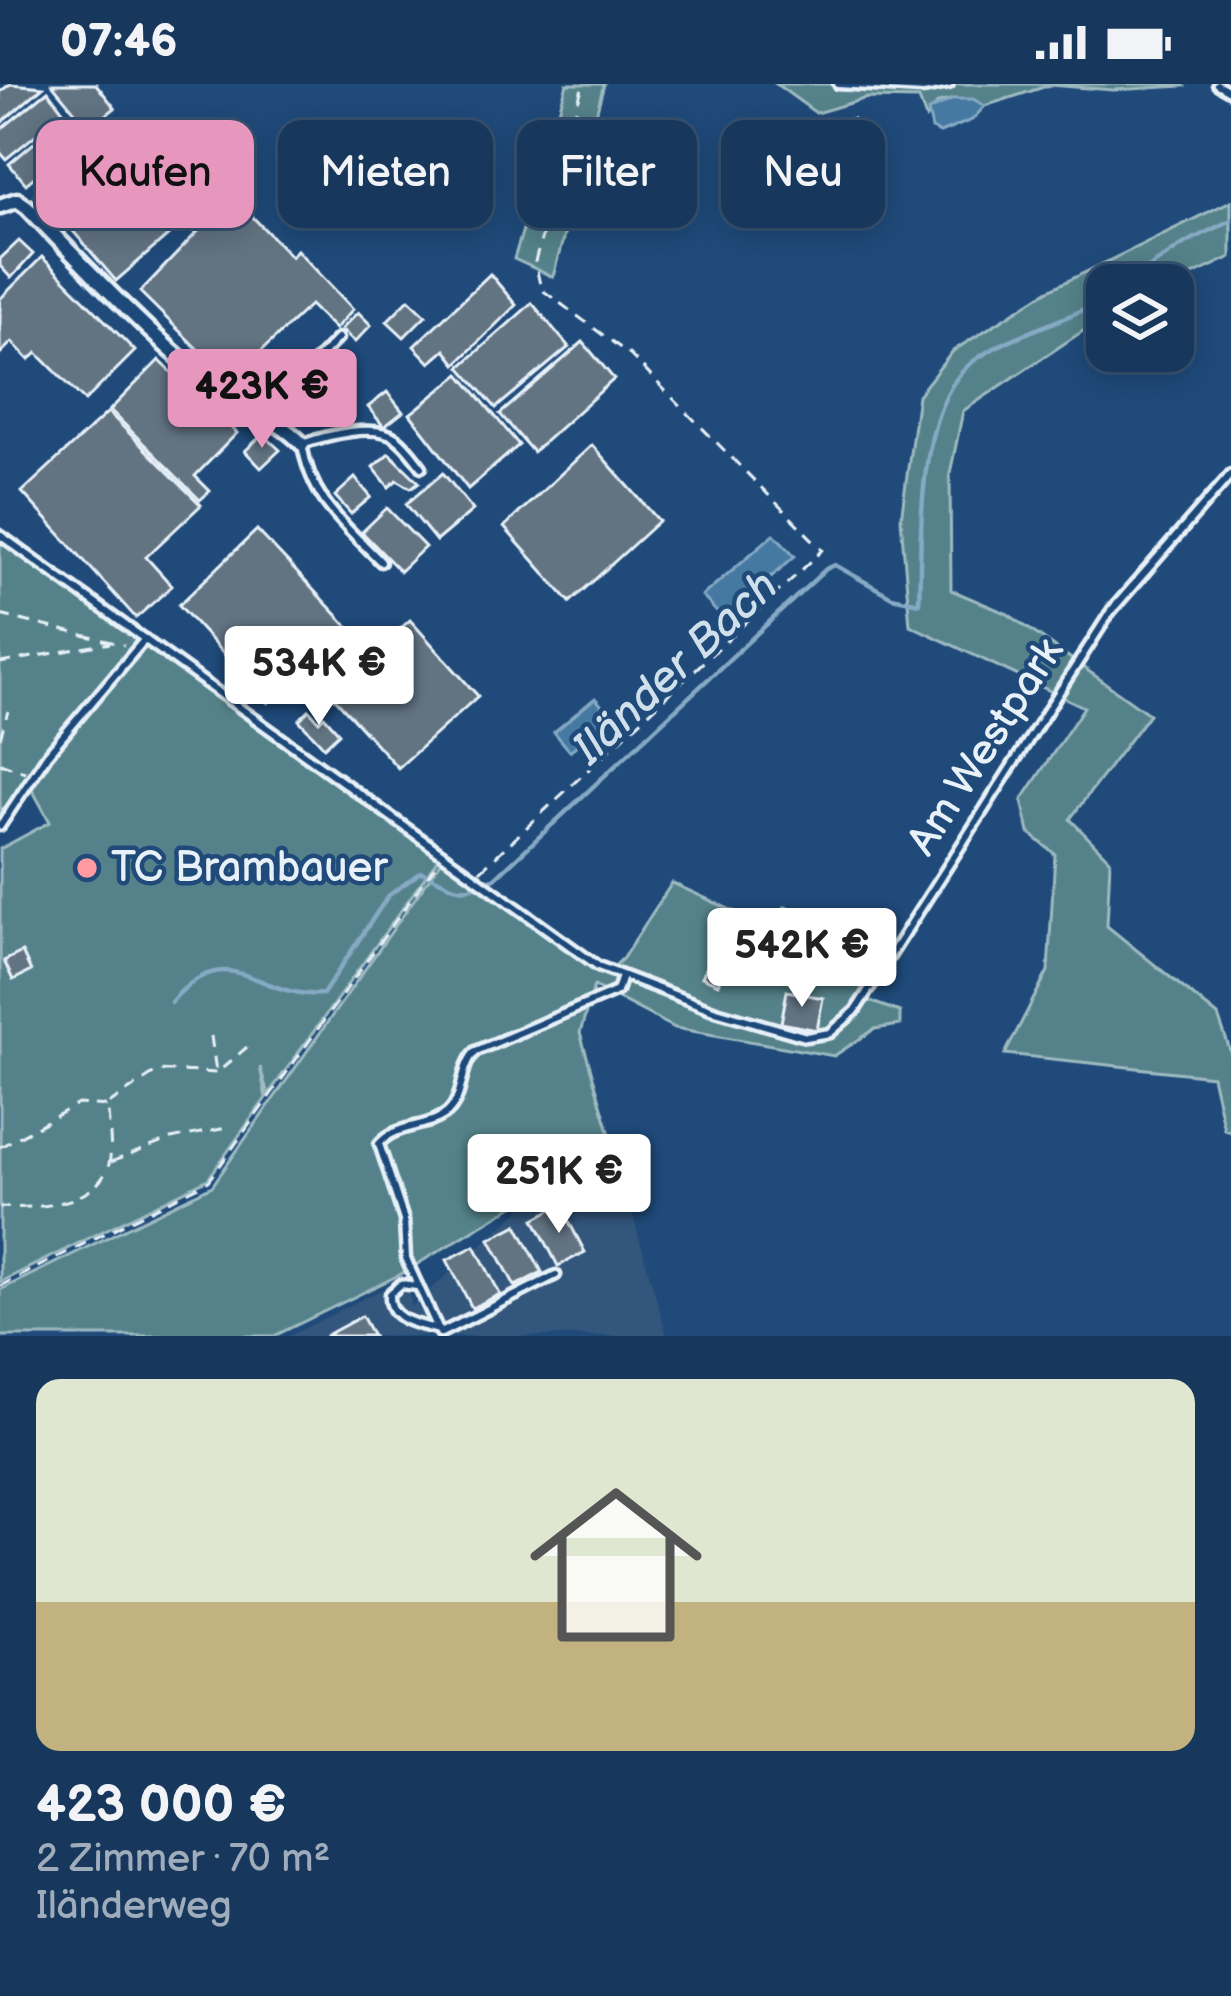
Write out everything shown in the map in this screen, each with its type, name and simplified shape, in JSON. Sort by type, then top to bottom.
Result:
[{"type":"street","points":[[0,206],[16,200],[27,207],[142,324],[210,383],[284,426],[302,444]]},
{"type":"lane","points":[[838,84],[923,89],[949,84]]},
{"type":"lane","points":[[1217,84],[1231,92]]},
{"type":"lane","points":[[263,415],[338,338]]},
{"type":"lane","points":[[381,562],[326,506],[308,479],[302,444],[323,436],[384,432],[394,435],[422,467]]},
{"type":"lane","name":"Am Westpark","points":[[0,535],[598,966],[762,1027],[806,1036],[830,1033],[855,1011],[1111,611],[1231,474]]},
{"type":"lane","points":[[0,826],[32,776],[145,639]]},
{"type":"lane","points":[[440,1333],[402,1240],[399,1198],[379,1144],[386,1136],[444,1115],[453,1107],[466,1060],[476,1051],[616,991],[622,976]]},
{"type":"lane","points":[[420,1288],[409,1282],[400,1284],[390,1294],[389,1304],[397,1315],[440,1333],[556,1275]]},
{"type":"path","points":[[476,877],[823,550],[645,371],[541,290],[536,262],[584,84]]},
{"type":"path","points":[[0,614],[138,647]]},
{"type":"path","points":[[0,663],[113,643]]},
{"type":"path","points":[[0,738],[8,711]]},
{"type":"path","points":[[0,764],[32,776]]},
{"type":"path","points":[[0,1286],[209,1181],[444,854]]},
{"type":"path","points":[[211,1036],[217,1073]]},
{"type":"path","points":[[0,1147],[78,1104],[108,1106],[159,1070],[217,1073],[247,1047]]},
{"type":"path","points":[[0,1207],[22,1208],[89,1192],[109,1162],[108,1106]]},
{"type":"path","points":[[109,1162],[171,1139],[226,1128]]},
{"type":"shaded area","points":[[954,99],[973,99],[985,106],[972,120],[940,133],[932,129],[928,111]]},
{"type":"shaded area","points":[[774,534],[795,556],[723,619],[702,596]]},
{"type":"shaded area","points":[[595,698],[610,715],[570,751],[554,732]]},
{"type":"shaded area","points":[[619,1166],[667,1336],[289,1336],[410,1275],[411,1307],[548,1185]]},
{"type":"green space","points":[[567,84],[604,84],[594,120],[556,120]]},
{"type":"green space","points":[[776,84],[1182,84],[1184,86],[1113,90],[1050,85],[985,106],[954,99],[938,103],[926,118],[919,99],[867,98],[816,113]]},
{"type":"green space","points":[[1231,201],[1231,257],[1194,274],[1194,264],[1102,264]]},
{"type":"green space","points":[[523,228],[566,228],[553,277],[514,259]]},
{"type":"green space","points":[[1086,272],[1086,329],[963,411],[950,474],[951,590],[1008,614],[1149,714],[1070,819],[1110,860],[1107,926],[1218,1016],[1231,1053],[1231,1131],[1224,1129],[1212,1076],[1005,1054],[1048,971],[1055,854],[1029,833],[1022,800],[1084,707],[910,625],[901,519],[918,395],[953,351]]},
{"type":"green space","points":[[0,535],[441,855],[268,1095],[260,1067],[266,1098],[208,1179],[0,1282],[0,849],[50,822],[33,791],[0,810]]},
{"type":"green space","points":[[444,857],[609,971],[623,958],[672,883],[764,925],[785,907],[882,933],[861,998],[900,1012],[900,1025],[875,1029],[834,1056],[675,1028],[594,986],[580,1033],[619,1165],[548,1185],[401,1274],[274,1336],[0,1336],[0,1290],[212,1186]]},
{"type":"building","points":[[10,84],[43,87],[0,124],[0,92]]},
{"type":"building","points":[[52,84],[96,84],[115,108],[100,120],[82,120]]},
{"type":"building","points":[[48,91],[64,112],[54,120],[36,120],[36,135],[6,159],[0,152],[0,130]]},
{"type":"building","points":[[36,141],[36,176],[26,184],[9,164]]},
{"type":"building","points":[[254,218],[291,256],[297,250],[353,309],[335,329],[310,305],[230,381],[140,292],[201,228],[254,228]]},
{"type":"building","points":[[70,228],[177,228],[116,281]]},
{"type":"building","points":[[19,241],[33,254],[11,278],[0,259]]},
{"type":"building","points":[[42,257],[135,351],[85,401],[37,353],[29,360],[12,342],[0,354],[0,299]]},
{"type":"building","points":[[490,274],[516,305],[456,364],[445,350],[430,363],[414,346]]},
{"type":"building","points":[[409,299],[426,315],[404,337],[387,321]]},
{"type":"building","points":[[532,303],[569,347],[496,408],[460,367]]},
{"type":"building","points":[[358,312],[371,325],[355,342],[341,329]]},
{"type":"building","points":[[583,342],[614,379],[533,452],[500,414]]},
{"type":"building","points":[[159,360],[187,387],[195,378],[205,389],[199,397],[237,433],[195,476],[210,491],[200,500],[110,410]]},
{"type":"building","points":[[460,374],[519,445],[468,489],[410,414]]},
{"type":"building","points":[[313,387],[330,404],[314,421],[297,404]]},
{"type":"building","points":[[387,392],[403,412],[384,427],[368,407]]},
{"type":"building","points":[[108,412],[201,505],[146,557],[172,586],[136,618],[22,492]]},
{"type":"building","points":[[263,434],[280,450],[261,468],[245,451]]},
{"type":"building","points":[[592,445],[659,521],[570,602],[504,527]]},
{"type":"building","points":[[389,453],[419,482],[411,488],[397,480],[389,487],[373,467]]},
{"type":"building","points":[[443,473],[473,510],[436,541],[406,504]]},
{"type":"building","points":[[355,478],[371,497],[351,514],[335,496]]},
{"type":"building","points":[[387,508],[425,547],[400,571],[362,532]]},
{"type":"building","points":[[257,530],[351,630],[268,703],[179,605]]},
{"type":"building","points":[[410,620],[478,696],[398,768],[329,692]]},
{"type":"building","points":[[309,710],[319,721],[324,716],[339,733],[324,747],[299,720]]},
{"type":"building","points":[[22,952],[31,971],[13,980],[4,961]]},
{"type":"building","points":[[712,956],[727,963],[718,984],[702,977]]},
{"type":"building","points":[[787,991],[823,998],[817,1030],[781,1023]]},
{"type":"building","points":[[560,1205],[585,1252],[558,1266],[534,1219]]},
{"type":"building","points":[[517,1225],[542,1272],[515,1286],[490,1239]]},
{"type":"building","points":[[475,1246],[500,1294],[472,1308],[447,1260]]},
{"type":"building","points":[[362,1316],[373,1336],[325,1336]]},
{"type":"waterway","name":"Iländer Bach","points":[[1154,264],[1231,220]]},
{"type":"waterway","name":"Iländer Bach","points":[[171,1002],[192,982],[228,971],[300,993],[323,994],[388,896],[421,872],[464,889],[495,878],[826,569],[835,565],[892,597],[919,603],[926,472],[941,406],[955,380],[990,350],[1086,307]]},
{"type":"place","name":"TC Brambauer","points":[[87,868]]}]
